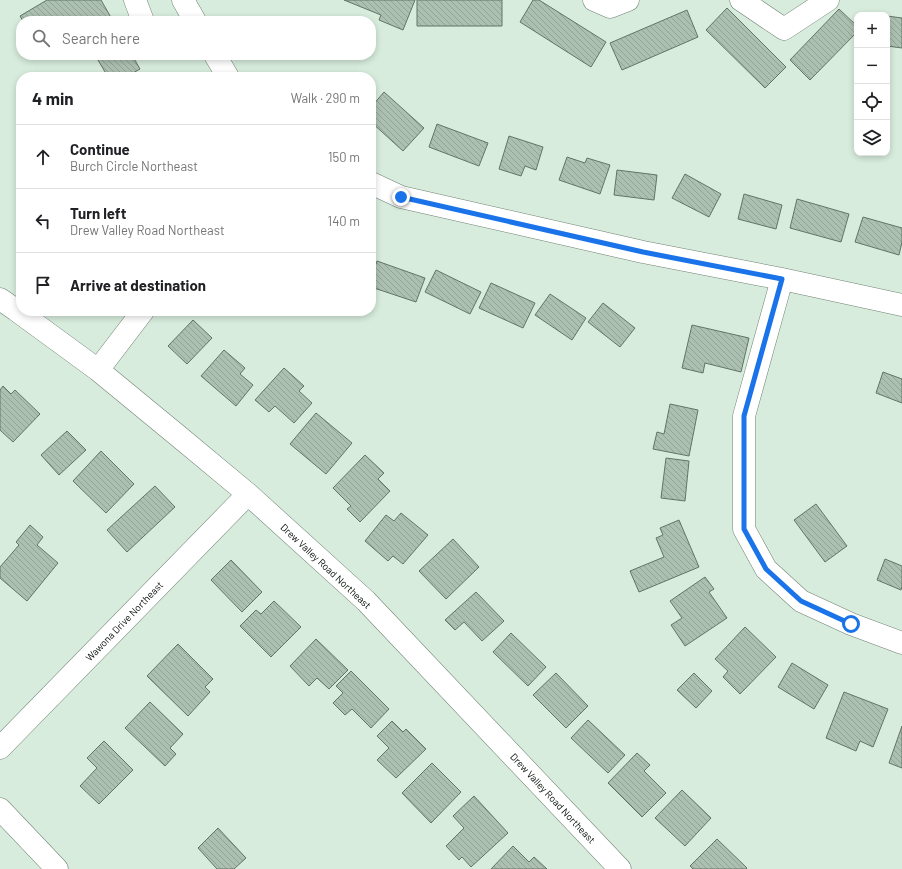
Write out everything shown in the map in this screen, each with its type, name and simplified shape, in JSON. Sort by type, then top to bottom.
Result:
[{"type":"street","points":[[135,0],[141,16]]},
{"type":"street","points":[[183,0],[192,16]]},
{"type":"street","points":[[594,0],[610,7],[628,0]]},
{"type":"street","points":[[741,0],[784,28],[828,0]]},
{"type":"street","points":[[218,60],[225,72]]},
{"type":"street","points":[[376,185],[401,197],[643,252],[782,279],[902,305]]},
{"type":"street","points":[[782,279],[744,416],[744,529],[766,569],[801,601],[851,624],[902,644]]},
{"type":"street","name":"Drew Valley Road Northeast","points":[[0,299],[16,310]]},
{"type":"street","name":"Drew Valley Road Northeast","points":[[24,316],[98,370],[248,494],[366,602],[620,869]]},
{"type":"street","points":[[98,370],[139,316]]},
{"type":"street","name":"Wawona Drive Northeast","points":[[0,748],[248,494]]},
{"type":"street","points":[[0,809],[57,869]]},
{"type":"building","points":[[47,0],[101,0],[110,16],[20,16]]},
{"type":"building","points":[[344,0],[415,0],[403,30],[379,20],[381,15]]},
{"type":"building","points":[[417,0],[502,0],[502,26],[417,26]]},
{"type":"building","points":[[533,0],[539,0],[606,42],[591,67],[520,22]]},
{"type":"building","points":[[727,8],[786,67],[765,88],[706,30]]},
{"type":"building","points":[[839,9],[854,23],[854,35],[810,80],[790,60]]},
{"type":"building","points":[[687,10],[698,37],[622,70],[610,43]]},
{"type":"building","points":[[890,16],[902,18],[902,48],[890,46]]},
{"type":"building","points":[[98,60],[135,60],[140,69],[135,72],[105,72]]},
{"type":"building","points":[[384,92],[424,128],[403,151],[376,127],[376,101]]},
{"type":"building","points":[[437,124],[488,143],[479,166],[429,147]]},
{"type":"building","points":[[509,136],[543,147],[536,170],[525,166],[521,176],[499,169]]},
{"type":"building","points":[[567,157],[585,163],[587,158],[610,165],[600,194],[559,180]]},
{"type":"building","points":[[617,170],[657,175],[654,200],[614,195]]},
{"type":"building","points":[[685,174],[721,194],[709,217],[672,198]]},
{"type":"building","points":[[744,194],[782,205],[776,229],[738,219]]},
{"type":"building","points":[[797,199],[849,214],[841,242],[790,228]]},
{"type":"building","points":[[863,217],[902,228],[902,242],[899,255],[855,242]]},
{"type":"building","points":[[377,261],[425,278],[416,302],[376,289]]},
{"type":"building","points":[[436,270],[481,292],[470,314],[425,292]]},
{"type":"building","points":[[491,283],[535,303],[523,328],[479,308]]},
{"type":"building","points":[[550,294],[586,318],[572,340],[535,315]]},
{"type":"building","points":[[603,303],[635,328],[620,347],[588,322]]},
{"type":"building","points":[[193,320],[212,338],[187,364],[168,346]]},
{"type":"building","points":[[692,325],[749,338],[741,372],[705,363],[703,373],[682,368]]},
{"type":"building","points":[[224,350],[245,368],[240,374],[253,385],[236,406],[201,376]]},
{"type":"building","points":[[284,368],[304,386],[299,391],[312,403],[294,423],[275,406],[269,412],[255,400]]},
{"type":"building","points":[[883,372],[902,379],[902,403],[876,393]]},
{"type":"building","points":[[3,386],[11,394],[15,390],[40,414],[13,442],[0,430],[0,390]]},
{"type":"building","points":[[670,404],[698,410],[689,456],[653,449],[657,432],[664,434]]},
{"type":"building","points":[[316,413],[352,443],[326,474],[290,444]]},
{"type":"building","points":[[67,431],[86,450],[59,475],[41,455]]},
{"type":"building","points":[[101,451],[134,484],[106,513],[73,481]]},
{"type":"building","points":[[365,455],[384,473],[378,479],[390,491],[360,522],[347,509],[351,506],[333,488]]},
{"type":"building","points":[[666,458],[689,461],[685,501],[661,498]]},
{"type":"building","points":[[155,486],[175,507],[127,552],[107,530]]},
{"type":"building","points":[[816,504],[847,546],[825,562],[794,520]]},
{"type":"building","points":[[401,513],[428,535],[403,564],[393,556],[388,561],[365,541],[386,515],[394,521]]},
{"type":"building","points":[[679,520],[699,567],[639,592],[630,571],[664,557],[656,538],[663,535],[660,528]]},
{"type":"building","points":[[30,525],[43,537],[37,545],[58,563],[27,601],[0,578],[0,567],[19,545],[16,542]]},
{"type":"building","points":[[453,539],[479,567],[446,599],[419,571]]},
{"type":"building","points":[[885,559],[902,566],[901,590],[877,580]]},
{"type":"building","points":[[231,560],[262,592],[242,612],[211,580]]},
{"type":"building","points":[[705,577],[714,589],[709,592],[727,618],[685,646],[671,625],[682,618],[670,601]]},
{"type":"building","points":[[476,592],[504,621],[482,641],[464,622],[455,630],[445,620]]},
{"type":"building","points":[[274,601],[301,627],[271,657],[240,626],[256,610],[261,614]]},
{"type":"building","points":[[745,627],[776,657],[740,694],[723,677],[728,671],[715,659]]},
{"type":"building","points":[[511,633],[546,667],[528,686],[493,652]]},
{"type":"building","points":[[316,639],[348,670],[329,689],[317,678],[309,686],[290,666]]},
{"type":"building","points":[[178,644],[213,679],[205,687],[210,692],[188,716],[147,676]]},
{"type":"building","points":[[792,663],[828,685],[814,709],[778,687]]},
{"type":"building","points":[[351,671],[389,709],[371,728],[352,709],[345,715],[333,703],[343,693],[336,686]]},
{"type":"building","points":[[556,673],[588,706],[566,728],[533,695]]},
{"type":"building","points":[[694,673],[712,691],[696,708],[677,690]]},
{"type":"building","points":[[844,692],[888,709],[873,747],[860,741],[856,751],[826,738]]},
{"type":"building","points":[[150,702],[183,734],[170,748],[176,754],[165,766],[125,728]]},
{"type":"building","points":[[588,720],[625,755],[608,773],[571,738]]},
{"type":"building","points":[[392,721],[403,732],[406,729],[426,749],[396,778],[377,760],[389,748],[377,736]]},
{"type":"building","points":[[902,726],[902,768],[889,763]]},
{"type":"building","points":[[104,741],[133,770],[99,804],[80,786],[97,768],[87,758]]},
{"type":"building","points":[[637,753],[650,765],[644,771],[666,793],[642,817],[608,783]]},
{"type":"building","points":[[432,763],[461,792],[431,823],[402,793]]},
{"type":"building","points":[[682,790],[711,818],[685,846],[655,818]]},
{"type":"building","points":[[474,796],[508,833],[471,867],[462,857],[459,860],[446,846],[464,828],[453,816]]},
{"type":"building","points":[[218,828],[246,858],[234,869],[217,869],[198,848]]},
{"type":"building","points":[[717,839],[747,868],[746,869],[693,869],[690,866]]},
{"type":"building","points":[[513,846],[529,862],[534,857],[547,869],[491,869]]},
{"type":"route","points":[[401,197],[643,252],[782,279],[744,416],[744,529],[766,569],[801,601],[851,624]]}]
